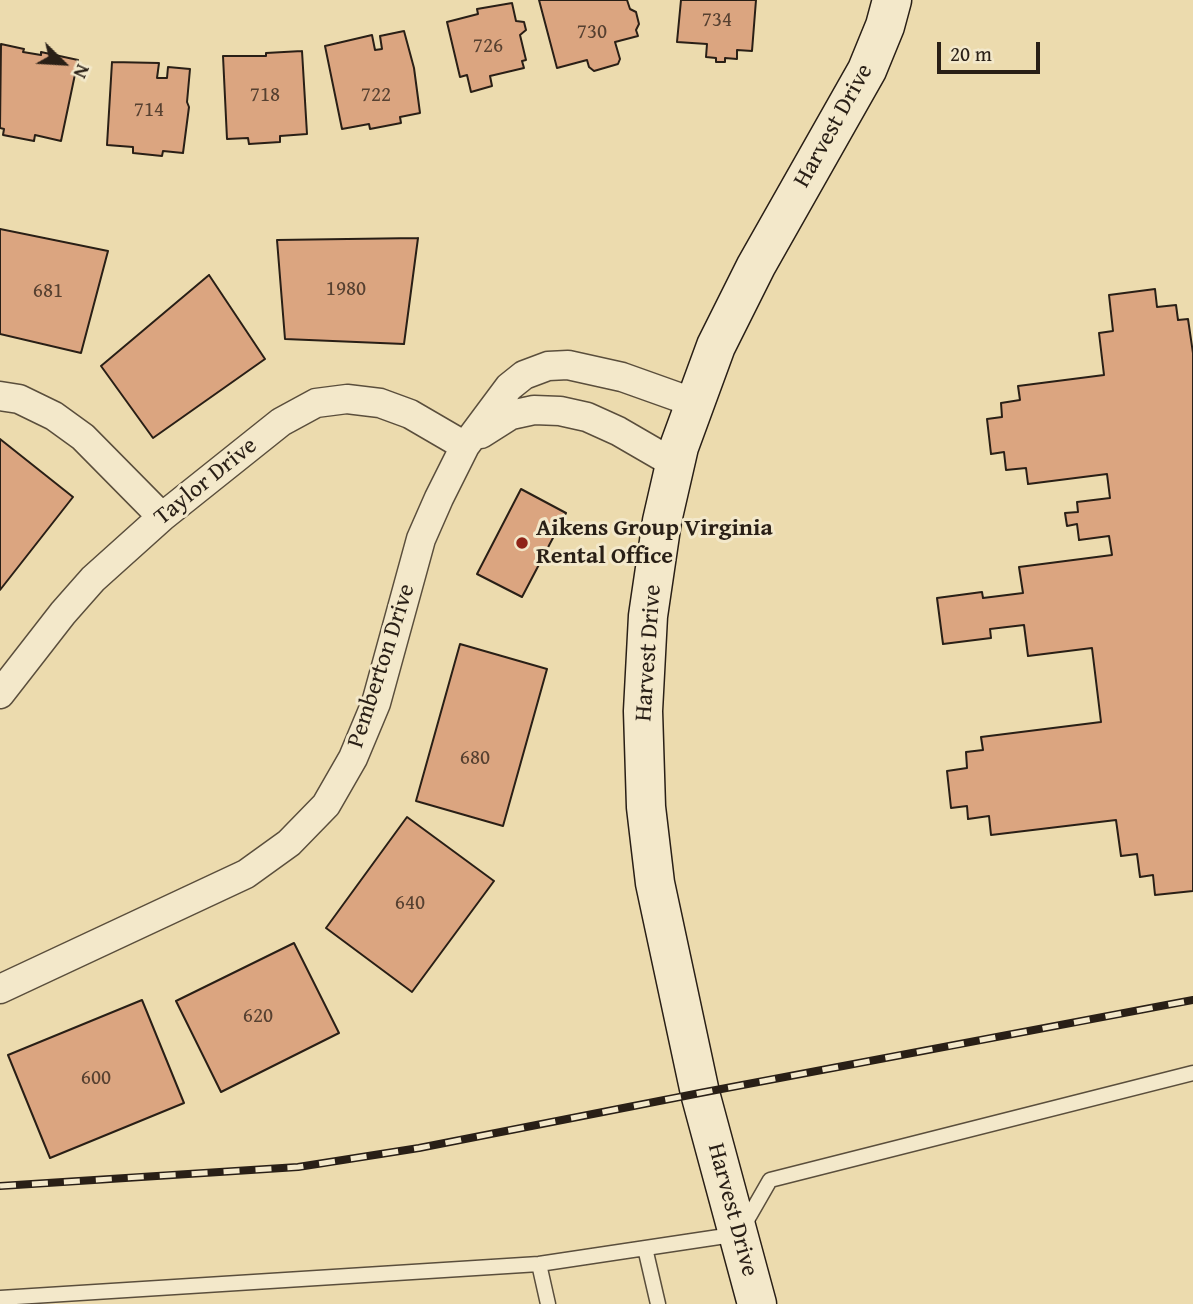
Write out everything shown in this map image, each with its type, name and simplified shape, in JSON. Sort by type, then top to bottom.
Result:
[{"type":"street","name":"Harvest Drive","points":[[757,1304],[685,1028],[655,883],[646,807],[642,688],[648,616],[662,522],[675,464],[716,346],[757,266],[867,70],[885,26],[892,0]]},
{"type":"street","name":"Pemberton Drive","points":[[0,989],[246,874],[289,843],[326,805],[353,758],[376,703],[421,539],[465,446],[509,387],[524,375],[548,366],[568,365],[591,369],[695,403]]},
{"type":"street","points":[[0,396],[19,399],[54,416],[83,437],[162,517]]},
{"type":"street","name":"Taylor Drive","points":[[0,694],[62,613],[93,579],[162,517],[281,422],[316,403],[347,399],[380,403],[410,414],[465,446]]},
{"type":"street","name":"Pemberton Drive","points":[[465,446],[511,415],[534,410],[560,411],[587,417],[618,431],[675,464]]},
{"type":"lane","points":[[0,1298],[539,1264],[739,1234],[770,1180],[1193,1073]]},
{"type":"lane","points":[[645,1248],[658,1304]]},
{"type":"lane","points":[[539,1264],[548,1304]]},
{"type":"building","points":[[539,0],[627,0],[630,9],[636,12],[638,36],[615,42],[620,59],[618,64],[594,71],[587,60],[557,68]]},
{"type":"building","points":[[681,0],[756,0],[752,51],[737,50],[737,59],[725,58],[725,62],[716,62],[716,58],[706,57],[707,44],[677,42]]},
{"type":"building","points":[[512,3],[516,21],[524,22],[526,30],[520,35],[526,60],[522,61],[524,68],[490,76],[492,86],[471,92],[467,75],[460,77],[447,22],[478,14],[477,9]]},
{"type":"building","points":[[404,31],[414,68],[420,113],[400,117],[401,123],[370,129],[369,124],[342,129],[325,46],[372,35],[375,50],[382,49],[380,36]]},
{"type":"building","points":[[1,44],[24,49],[23,52],[41,55],[41,52],[78,60],[61,141],[35,135],[34,141],[3,135],[4,129],[0,128]]},
{"type":"building","points":[[302,51],[307,134],[280,136],[280,142],[249,144],[248,138],[227,139],[223,56],[266,56],[266,53]]},
{"type":"building","points":[[112,62],[159,63],[157,78],[167,78],[168,67],[190,69],[187,102],[189,107],[183,153],[163,151],[162,156],[133,153],[133,147],[107,145]]},
{"type":"building","points":[[0,229],[108,251],[81,353],[0,334]]},
{"type":"building","points":[[418,238],[404,344],[285,339],[277,240]]},
{"type":"building","points":[[209,275],[265,359],[153,438],[101,366]]},
{"type":"building","points":[[1155,289],[1157,307],[1176,305],[1178,320],[1188,319],[1193,353],[1193,891],[1155,895],[1153,875],[1140,877],[1137,854],[1121,856],[1116,820],[991,835],[989,816],[968,819],[967,806],[951,808],[947,771],[967,768],[966,752],[983,750],[981,737],[1101,722],[1092,648],[1028,656],[1024,625],[990,629],[991,638],[943,644],[937,598],[982,592],[983,598],[1023,593],[1019,567],[1112,555],[1109,536],[1079,540],[1077,524],[1067,526],[1065,513],[1078,512],[1077,502],[1110,498],[1107,474],[1028,484],[1026,468],[1006,470],[1004,452],[991,454],[987,419],[1002,417],[1001,403],[1020,400],[1018,386],[1104,375],[1099,333],[1113,331],[1109,295]]},
{"type":"building","points":[[0,439],[73,497],[0,590]]},
{"type":"building","name":"Aikens Group Virginia Rental Office","points":[[521,489],[566,513],[522,597],[477,574]]},
{"type":"building","points":[[460,644],[547,669],[503,826],[416,801]]},
{"type":"building","points":[[407,817],[494,881],[412,992],[326,928]]},
{"type":"building","points":[[294,943],[339,1033],[221,1092],[176,1001]]},
{"type":"building","points":[[142,1000],[184,1103],[50,1158],[8,1055]]},
{"type":"railway","points":[[0,1186],[298,1167],[419,1148],[1193,1000]]},
{"type":"place","name":"Aikens Group Virginia Rental Office","points":[[522,543]]}]
